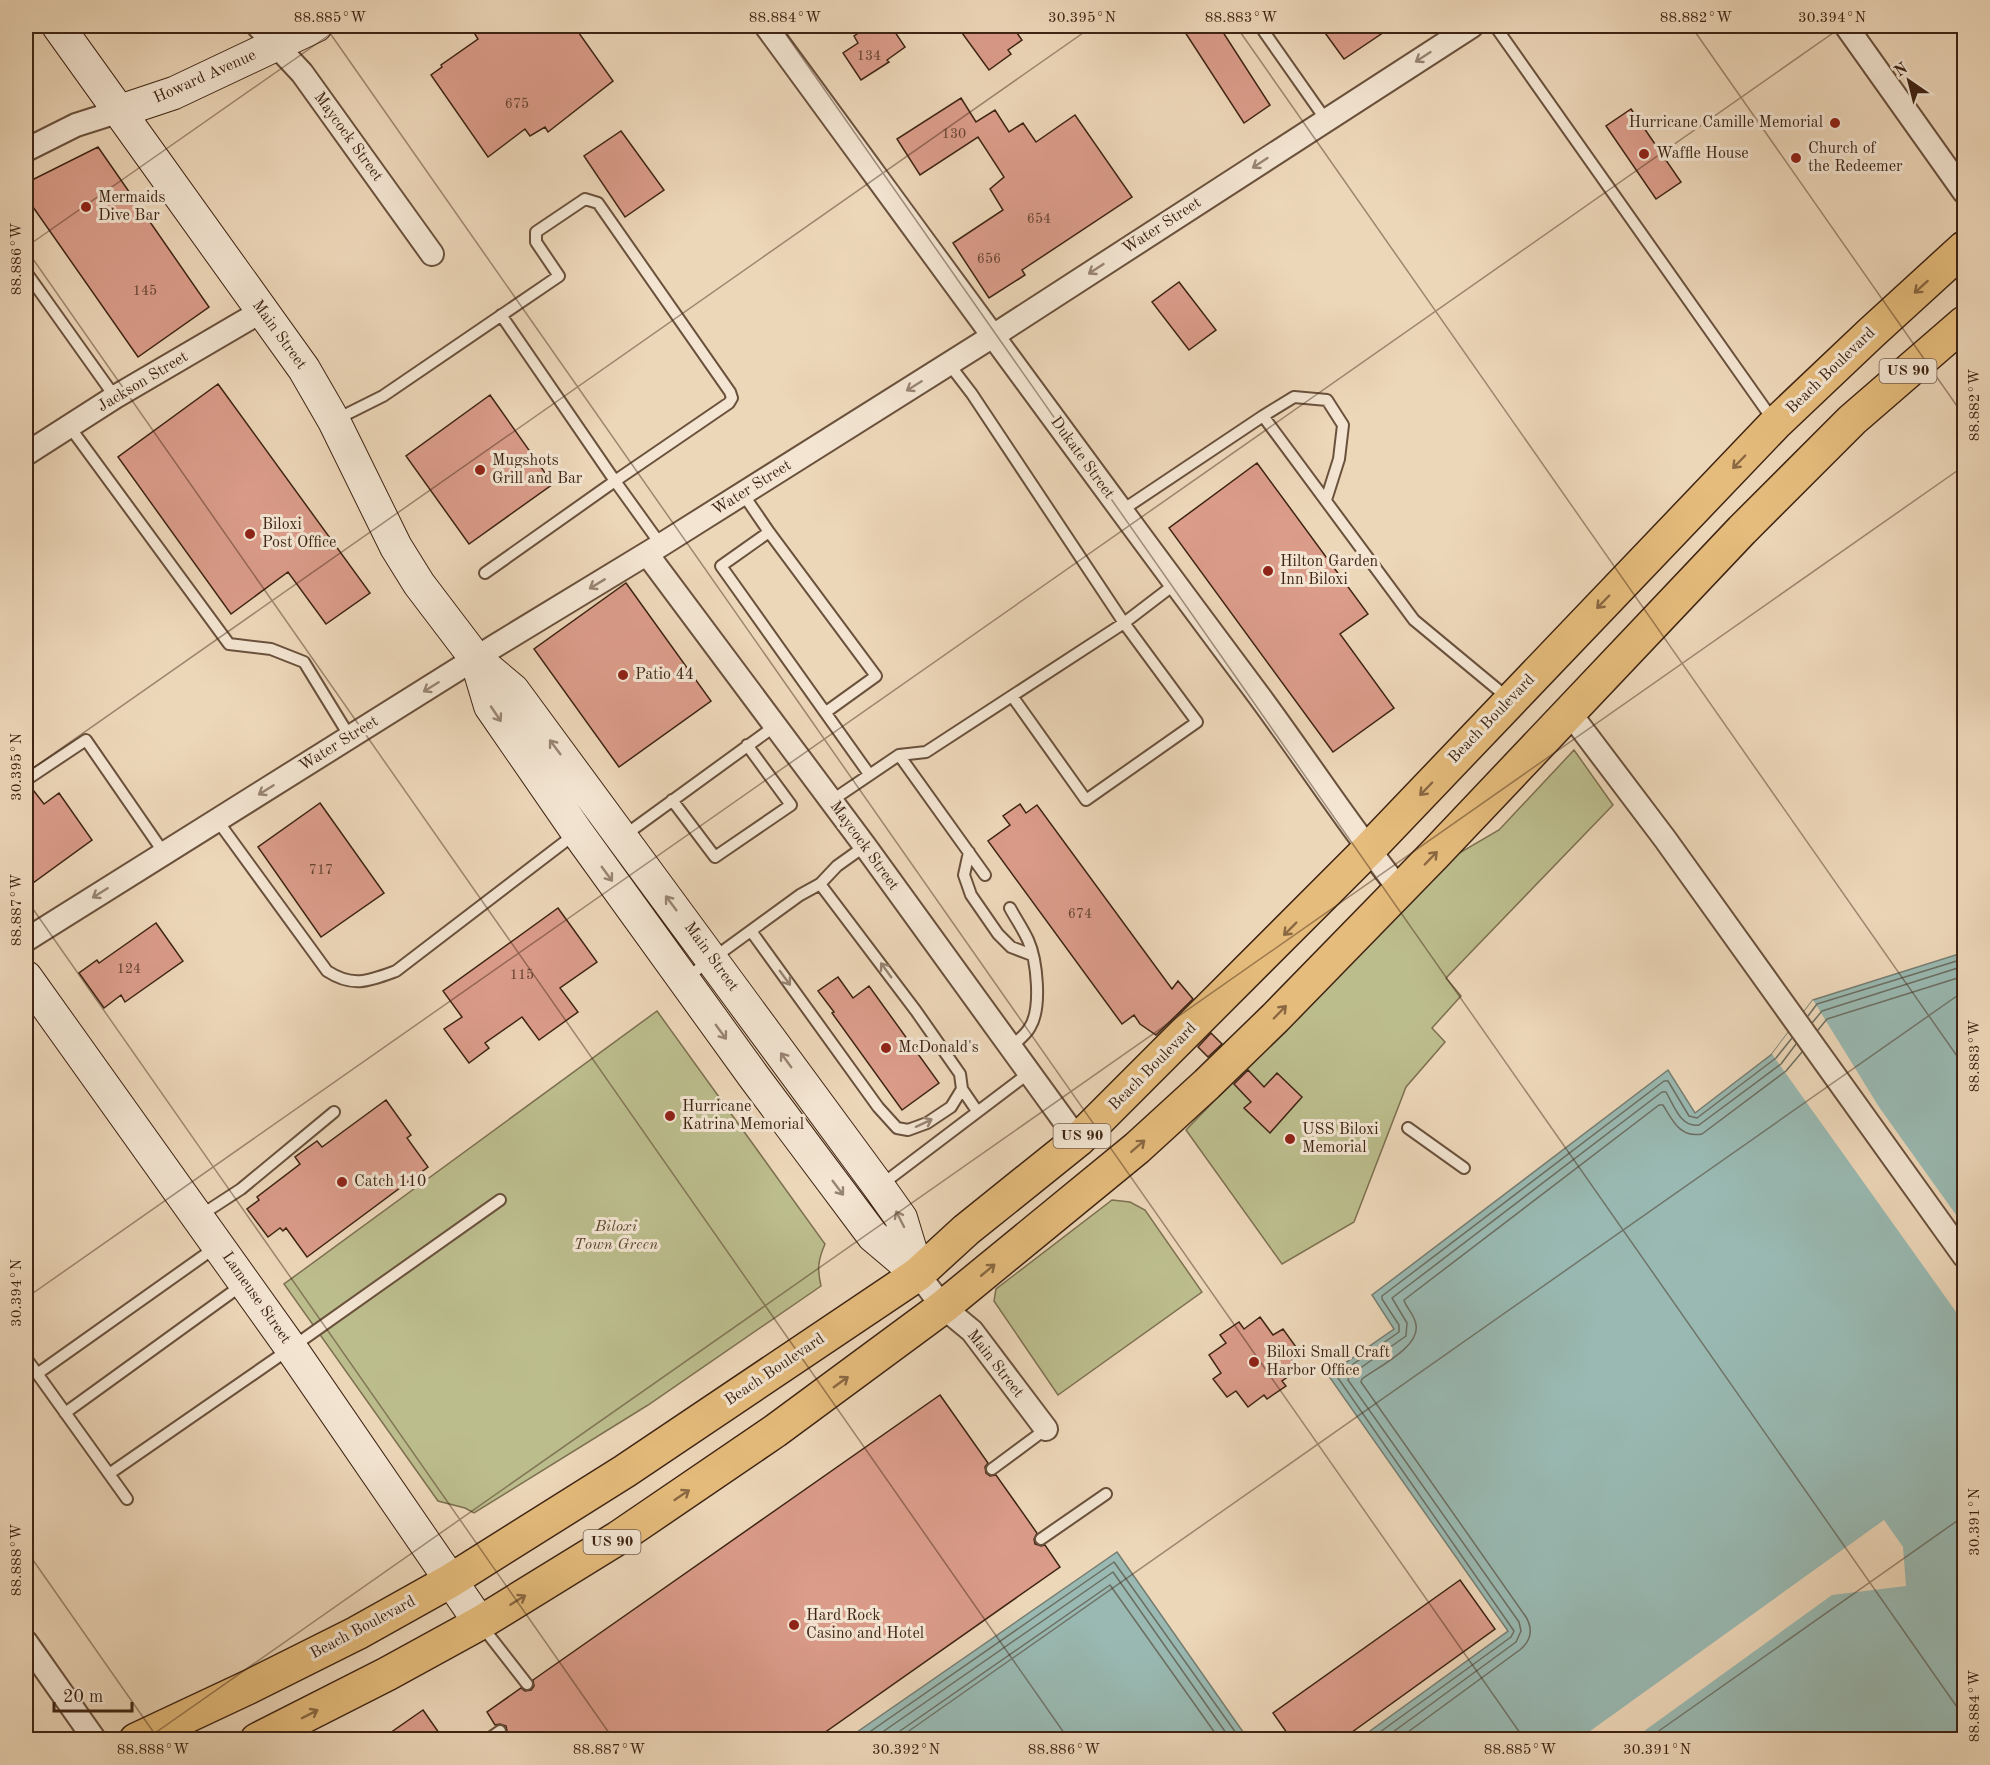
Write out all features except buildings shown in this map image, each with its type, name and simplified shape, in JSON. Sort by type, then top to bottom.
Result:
[{"type":"main road","name":"Beach Boulevard","points":[[136,1740],[357,1633],[450,1581],[625,1471],[918,1274],[966,1230],[1078,1140],[1368,850],[1775,424],[1965,248]]},
{"type":"main road","name":"US 90","points":[[257,1740],[387,1674],[480,1623],[628,1532],[775,1431],[943,1307],[1137,1148],[1207,1084],[1400,890],[1743,530],[1852,420],[1965,323]]},
{"type":"street","name":"Main Street","points":[[58,26],[304,369],[334,421],[396,547],[419,584],[476,659],[513,690],[879,1187],[901,1218],[918,1274]]},
{"type":"street","name":"Howard Avenue","points":[[26,150],[76,125],[174,93],[267,35],[316,26]]},
{"type":"street","name":"Dukate Street","points":[[766,26],[1258,694],[1368,850],[1400,890]]},
{"type":"street","name":"Water Street","points":[[26,940],[949,364],[1472,26]]},
{"type":"street","points":[[1846,26],[1965,192]]},
{"type":"street","name":"Maycock Street","points":[[267,35],[302,72],[432,254]]},
{"type":"street","name":"Jackson Street","points":[[26,454],[115,397],[262,311]]},
{"type":"street","name":"Maycock Street","points":[[654,550],[775,726],[1078,1140]]},
{"type":"street","name":"Main Street","points":[[476,659],[490,706],[577,832],[873,1236],[918,1274],[943,1307],[972,1331],[1046,1429]]},
{"type":"street","points":[[1569,712],[1665,838],[1965,1257]]},
{"type":"street","name":"Lameuse Street","points":[[26,977],[291,1348],[480,1623]]},
{"type":"street","points":[[26,1642],[95,1740]]},
{"type":"lane","points":[[1260,26],[1326,120]]},
{"type":"lane","points":[[1495,26],[1775,424]]},
{"type":"lane","points":[[334,421],[383,396],[559,276],[536,242],[536,232],[585,199],[598,203],[732,398],[719,410],[485,573]]},
{"type":"lane","points":[[26,272],[115,397]]},
{"type":"lane","points":[[501,315],[615,481],[654,550]]},
{"type":"lane","points":[[949,364],[972,394],[1124,623],[1197,722],[1086,801],[1012,696]]},
{"type":"lane","points":[[1121,511],[1294,397],[1327,400],[1343,425],[1339,459],[1326,500]]},
{"type":"lane","points":[[1263,416],[1414,620],[1510,700]]},
{"type":"lane","points":[[69,426],[229,644],[271,649],[304,662],[350,737]]},
{"type":"lane","points":[[743,494],[876,676],[826,712]]},
{"type":"lane","points":[[769,532],[721,566],[869,774]]},
{"type":"lane","points":[[831,801],[899,755],[926,752],[1124,623],[1175,584]]},
{"type":"lane","points":[[622,837],[775,726]]},
{"type":"lane","points":[[26,780],[86,740],[164,853]]},
{"type":"lane","points":[[672,800],[715,857],[791,805],[747,745]]},
{"type":"lane","points":[[899,755],[986,875]]},
{"type":"lane","points":[[217,820],[327,971],[342,981],[366,982],[396,971],[577,832]]},
{"type":"lane","points":[[684,980],[800,895],[820,884],[837,866],[865,846]]},
{"type":"lane","points":[[969,852],[964,875],[971,895],[998,934],[1011,947],[1032,955]]},
{"type":"lane","points":[[820,884],[960,1074],[962,1089],[977,1111]]},
{"type":"lane","points":[[1010,908],[1029,942],[1036,971],[1036,1012],[1030,1028],[1011,1047]]},
{"type":"lane","points":[[751,931],[878,1107],[897,1128],[908,1130],[927,1123],[951,1107],[962,1089]]},
{"type":"lane","points":[[879,1187],[1029,1073]]},
{"type":"lane","points":[[198,1217],[241,1189],[334,1112]]},
{"type":"lane","points":[[1408,1128],[1464,1168]]},
{"type":"lane","points":[[109,1474],[500,1200]]},
{"type":"lane","points":[[37,1374],[218,1245]]},
{"type":"lane","points":[[65,1413],[244,1283]]},
{"type":"lane","points":[[26,1358],[127,1499]]},
{"type":"lane","points":[[992,1469],[1046,1429]]},
{"type":"lane","points":[[1041,1539],[1106,1494]]},
{"type":"lane","points":[[480,1623],[527,1684]]},
{"type":"lane","points":[[487,1740],[500,1731]]},
{"type":"green space","points":[[1574,750],[1613,805],[1446,978],[1461,996],[1432,1028],[1445,1042],[1406,1087],[1354,1222],[1282,1264],[1186,1130],[1449,859],[1499,830]]},
{"type":"green space","name":"Biloxi Town Green","points":[[657,1011],[825,1244],[819,1265],[821,1286],[648,1405],[474,1513],[465,1508],[438,1501],[284,1284]]},
{"type":"green space","points":[[1112,1200],[1130,1202],[1145,1210],[1202,1292],[1058,1395],[994,1301],[996,1289]]},
{"type":"water","points":[[1964,935],[1964,1739],[1359,1739],[1508,1631],[1328,1375],[1394,1329],[1372,1295],[1668,1070],[1695,1113],[1772,1054],[1813,1000],[1959,954]]},
{"type":"water","points":[[1117,1552],[1248,1739],[847,1739]]},
{"type":"pier","points":[[1813,1000],[1879,1107],[1964,1226],[1964,1323],[1772,1054]]},
{"type":"pier","points":[[1884,1520],[1903,1547],[1906,1586],[1832,1595],[1633,1739],[1579,1739]]},
{"type":"place","name":"Hurricane Camille Memorial","points":[[1835,123]]},
{"type":"place","name":"Waffle House","points":[[1644,154]]},
{"type":"place","name":"Church of the Redeemer","points":[[1796,158]]},
{"type":"place","name":"Mermaids Dive Bar","points":[[86,207]]},
{"type":"place","name":"Mugshots Grill and Bar","points":[[480,470]]},
{"type":"place","name":"Biloxi Post Office","points":[[250,534]]},
{"type":"place","name":"Hilton Garden Inn Biloxi","points":[[1268,571]]},
{"type":"place","name":"Patio 44","points":[[623,675]]},
{"type":"place","name":"McDonald's","points":[[886,1048]]},
{"type":"place","name":"Hurricane Katrina Memorial","points":[[670,1116]]},
{"type":"place","name":"USS Biloxi Memorial","points":[[1290,1139]]},
{"type":"place","name":"Catch 110","points":[[342,1182]]},
{"type":"place","name":"Biloxi Small Craft Harbor Office","points":[[1254,1362]]},
{"type":"place","name":"Hard Rock Casino and Hotel","points":[[794,1625]]}]
